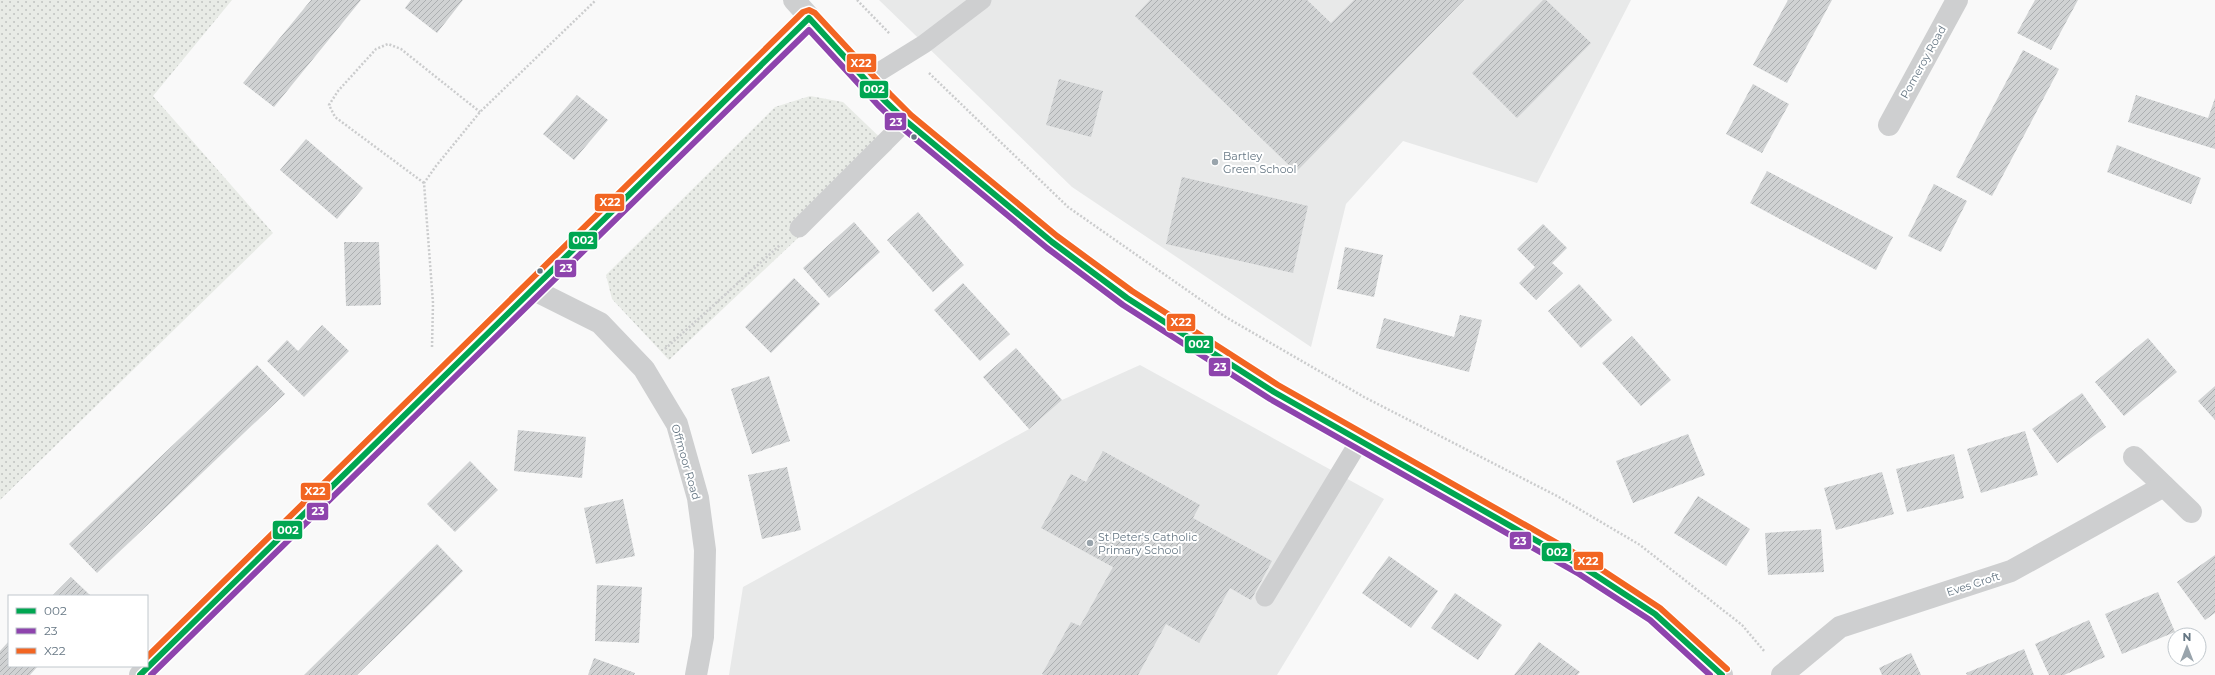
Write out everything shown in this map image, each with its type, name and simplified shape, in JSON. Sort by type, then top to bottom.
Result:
[{"type":"street","points":[[794,0],[866,80],[906,121],[1046,237],[1127,298],[1274,392],[1583,566],[1655,614],[1722,675]]},
{"type":"street","name":"Pomeroy Road","points":[[1889,125],[1957,0]]},
{"type":"street","points":[[140,675],[534,290],[809,18]]},
{"type":"street","name":"Offmoor Road","points":[[534,290],[600,323],[644,368],[677,424],[698,498],[705,550],[706,584],[703,637],[696,675]]},
{"type":"street","points":[[2134,457],[2192,512]]},
{"type":"street","name":"Eves Croft","points":[[1783,674],[1840,627],[2011,571],[2164,486]]},
{"type":"lane","points":[[866,80],[909,53],[982,0]]},
{"type":"lane","points":[[799,228],[906,121]]},
{"type":"lane","points":[[1265,596],[1360,440]]},
{"type":"path","points":[[430,391],[433,303],[424,183],[480,112],[596,0]]},
{"type":"path","points":[[857,0],[965,109],[1068,207],[1224,316],[1364,397],[1557,496],[1640,545],[1742,626],[1783,674]]},
{"type":"path","points":[[424,183],[335,117],[329,105],[338,91],[376,49],[388,44],[401,49],[480,112]]},
{"type":"path","points":[[644,368],[799,228]]},
{"type":"shaded area","points":[[0,0],[232,0],[153,96],[273,233],[0,500]]},
{"type":"shaded area","name":"Bartley Green School","points":[[879,0],[1631,0],[1537,183],[1403,141],[1346,204],[1311,347],[1072,187]]},
{"type":"shaded area","points":[[810,96],[843,102],[892,149],[669,360],[612,299],[606,275],[775,107]]},
{"type":"shaded area","name":"St Peter's Catholic Primary School","points":[[1140,365],[1384,499],[1277,675],[729,675],[743,587],[1029,429],[1062,400]]},
{"type":"building","points":[[311,0],[361,0],[274,107],[243,83]]},
{"type":"building","points":[[411,0],[463,0],[437,33],[405,8]]},
{"type":"building","points":[[1150,0],[1307,0],[1331,23],[1354,0],[1464,0],[1296,172],[1135,16]]},
{"type":"building","points":[[1543,0],[1546,0],[1591,43],[1517,118],[1472,73]]},
{"type":"building","points":[[1788,0],[1832,0],[1787,83],[1753,65]]},
{"type":"building","points":[[2035,0],[2078,0],[2051,50],[2017,33]]},
{"type":"building","points":[[2023,50],[2059,69],[1992,196],[1956,177]]},
{"type":"building","points":[[1059,79],[1103,91],[1091,137],[1046,125]]},
{"type":"building","points":[[1753,84],[1789,104],[1762,153],[1726,134]]},
{"type":"building","points":[[577,95],[608,120],[574,160],[543,134]]},
{"type":"building","points":[[2136,95],[2208,118],[2215,98],[2215,149],[2128,122]]},
{"type":"building","points":[[306,139],[363,188],[337,219],[280,170]]},
{"type":"building","points":[[2117,145],[2201,178],[2191,204],[2107,172]]},
{"type":"building","points":[[1767,171],[1893,237],[1876,270],[1750,203]]},
{"type":"building","points":[[1182,177],[1308,206],[1293,273],[1166,244]]},
{"type":"building","points":[[1934,184],[1967,201],[1941,252],[1908,236]]},
{"type":"building","points":[[918,212],[964,265],[933,292],[887,240]]},
{"type":"building","points":[[854,222],[880,252],[829,298],[803,268]]},
{"type":"building","points":[[1543,224],[1567,248],[1552,263],[1563,273],[1536,300],[1519,283],[1535,267],[1517,249]]},
{"type":"building","points":[[344,242],[379,242],[381,305],[346,306]]},
{"type":"building","points":[[1345,247],[1383,255],[1374,297],[1337,289]]},
{"type":"building","points":[[794,278],[820,304],[771,353],[745,327]]},
{"type":"building","points":[[963,283],[1010,334],[980,361],[934,310]]},
{"type":"building","points":[[1579,284],[1612,320],[1581,348],[1548,311]]},
{"type":"building","points":[[1460,315],[1482,320],[1469,372],[1376,348],[1384,318],[1454,337]]},
{"type":"building","points":[[322,325],[349,351],[304,397],[267,361],[287,340],[298,351]]},
{"type":"building","points":[[1632,336],[1671,380],[1641,406],[1602,363]]},
{"type":"building","points":[[2148,338],[2177,372],[2124,416],[2095,382]]},
{"type":"building","points":[[1016,348],[1062,400],[1029,429],[983,377]]},
{"type":"building","points":[[257,365],[285,394],[97,573],[69,544]]},
{"type":"building","points":[[769,376],[790,441],[752,454],[731,389]]},
{"type":"building","points":[[2215,386],[2215,420],[2198,401]]},
{"type":"building","points":[[2082,393],[2106,427],[2057,463],[2032,429]]},
{"type":"building","points":[[518,430],[586,437],[582,478],[514,471]]},
{"type":"building","points":[[2025,431],[2038,475],[1981,493],[1967,449]]},
{"type":"building","points":[[1688,434],[1705,475],[1633,503],[1616,461]]},
{"type":"building","points":[[1103,451],[1200,505],[1193,518],[1272,561],[1251,600],[1230,588],[1199,643],[1166,624],[1138,675],[1044,675],[1042,674],[1071,622],[1080,626],[1113,567],[1041,528],[1071,474],[1086,482]]},
{"type":"building","points":[[1954,454],[1964,498],[1907,512],[1896,469]]},
{"type":"building","points":[[470,461],[498,490],[455,532],[427,504]]},
{"type":"building","points":[[787,467],[801,530],[762,539],[748,475]]},
{"type":"building","points":[[1882,472],[1894,514],[1836,530],[1824,488]]},
{"type":"building","points":[[1698,496],[1750,529],[1726,566],[1674,533]]},
{"type":"building","points":[[623,499],[635,556],[596,564],[584,508]]},
{"type":"building","points":[[1821,529],[1824,572],[1768,575],[1765,533]]},
{"type":"building","points":[[437,544],[463,571],[440,594],[357,675],[304,675]]},
{"type":"building","points":[[2215,555],[2215,613],[2205,620],[2177,582]]},
{"type":"building","points":[[1389,556],[1438,591],[1411,628],[1362,593]]},
{"type":"building","points":[[71,577],[90,595],[53,595]]},
{"type":"building","points":[[597,585],[642,587],[639,643],[595,641]]},
{"type":"building","points":[[2158,592],[2173,627],[2167,627],[2167,635],[2122,654],[2105,614]]},
{"type":"building","points":[[1455,593],[1502,625],[1478,660],[1431,628]]},
{"type":"building","points":[[2089,620],[2105,657],[2064,675],[2049,675],[2035,644]]},
{"type":"building","points":[[8,642],[8,667],[37,667],[30,675],[0,675],[0,651]]},
{"type":"building","points":[[1539,642],[1580,672],[1577,675],[1514,675]]},
{"type":"building","points":[[2024,649],[2034,675],[1967,675],[1966,673]]},
{"type":"building","points":[[1911,653],[1921,675],[1882,675],[1879,668]]},
{"type":"building","points":[[594,658],[635,673],[634,675],[588,675]]},
{"type":"transit line","name":"X22","points":[[148,656],[803,12],[809,10],[815,13],[911,115],[1057,236],[1132,291],[1278,385],[1587,560],[1660,608],[1727,669]]},
{"type":"transit line","name":"002","points":[[140,675],[809,18],[884,100],[906,121],[1052,242],[1127,298],[1274,392],[1583,567],[1655,614],[1722,675]]},
{"type":"transit line","name":"23","points":[[151,675],[809,30],[878,105],[901,127],[1047,248],[1123,305],[1270,399],[1579,574],[1650,620],[1710,675]]},
{"type":"place","name":"Bartley Green School","points":[[1215,162]]},
{"type":"place","name":"St Peter's Catholic Primary School","points":[[1090,543]]}]
